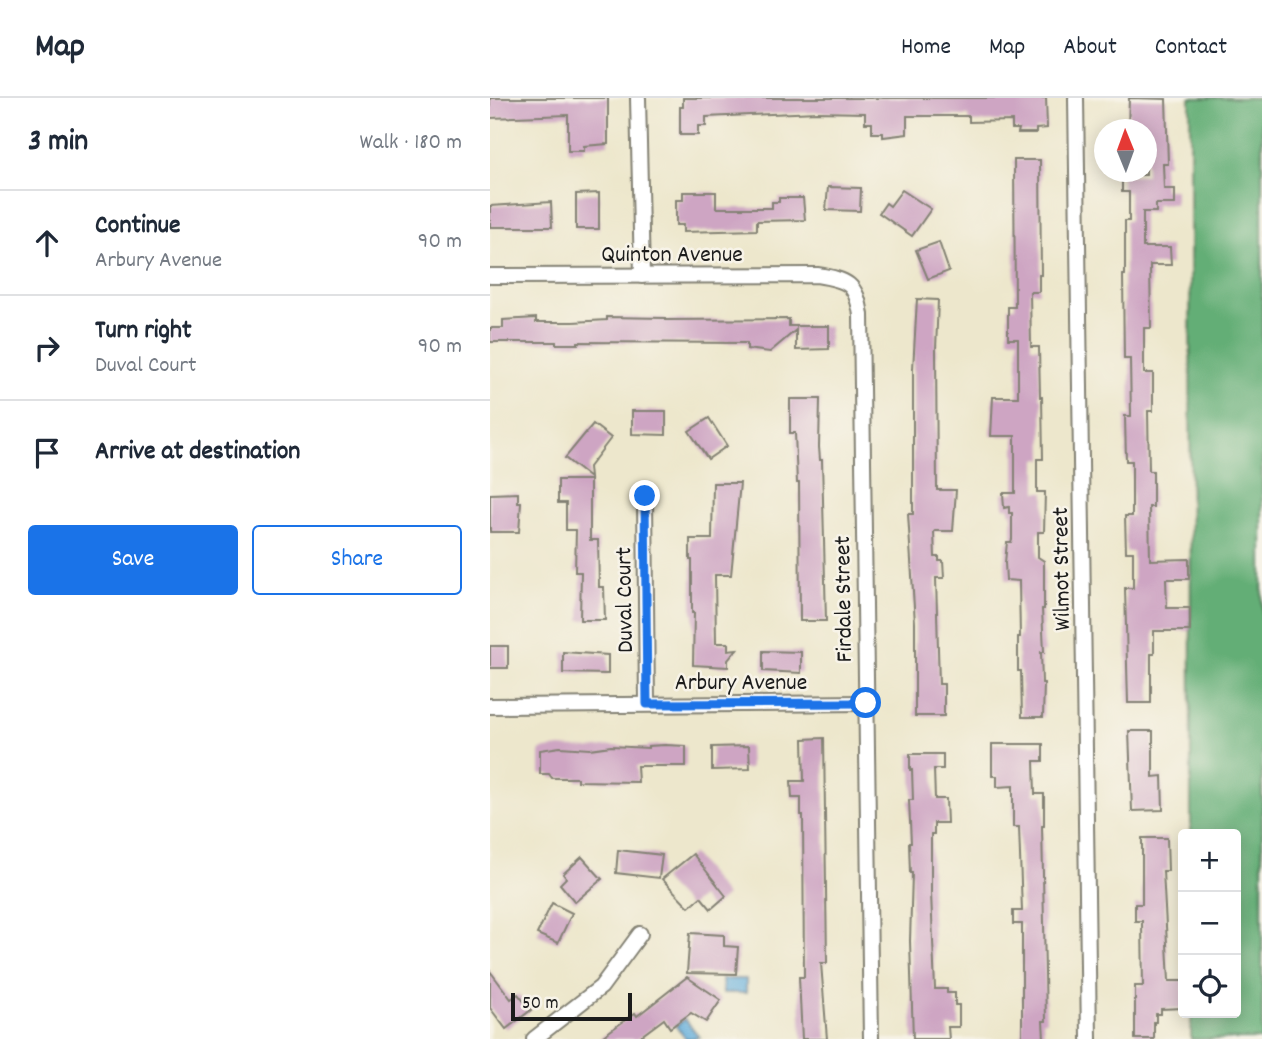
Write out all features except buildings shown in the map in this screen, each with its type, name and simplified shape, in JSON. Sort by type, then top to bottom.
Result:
[{"type":"street","points":[[638,98],[642,275]]},
{"type":"street","name":"Wilmot Street","points":[[1076,98],[1089,1039]]},
{"type":"street","name":"Quinton Avenue","points":[[490,276],[817,275],[853,286]]},
{"type":"street","name":"Firdale Street","points":[[853,286],[861,315],[871,1039]]},
{"type":"street","name":"Duval Court","points":[[645,496],[647,704]]},
{"type":"street","name":"Arbury Avenue","points":[[490,706],[866,703]]},
{"type":"street","points":[[534,1039],[601,987],[640,934]]},
{"type":"green space","points":[[1190,98],[1262,98],[1262,1039],[1191,1039],[1191,1018],[1241,1018],[1241,829],[1191,829]]},
{"type":"water","points":[[722,979],[746,979],[746,993],[723,993]]},
{"type":"water","points":[[685,1019],[699,1037],[686,1039],[676,1026]]},
{"type":"route","points":[[645,496],[647,704],[866,703]]}]
